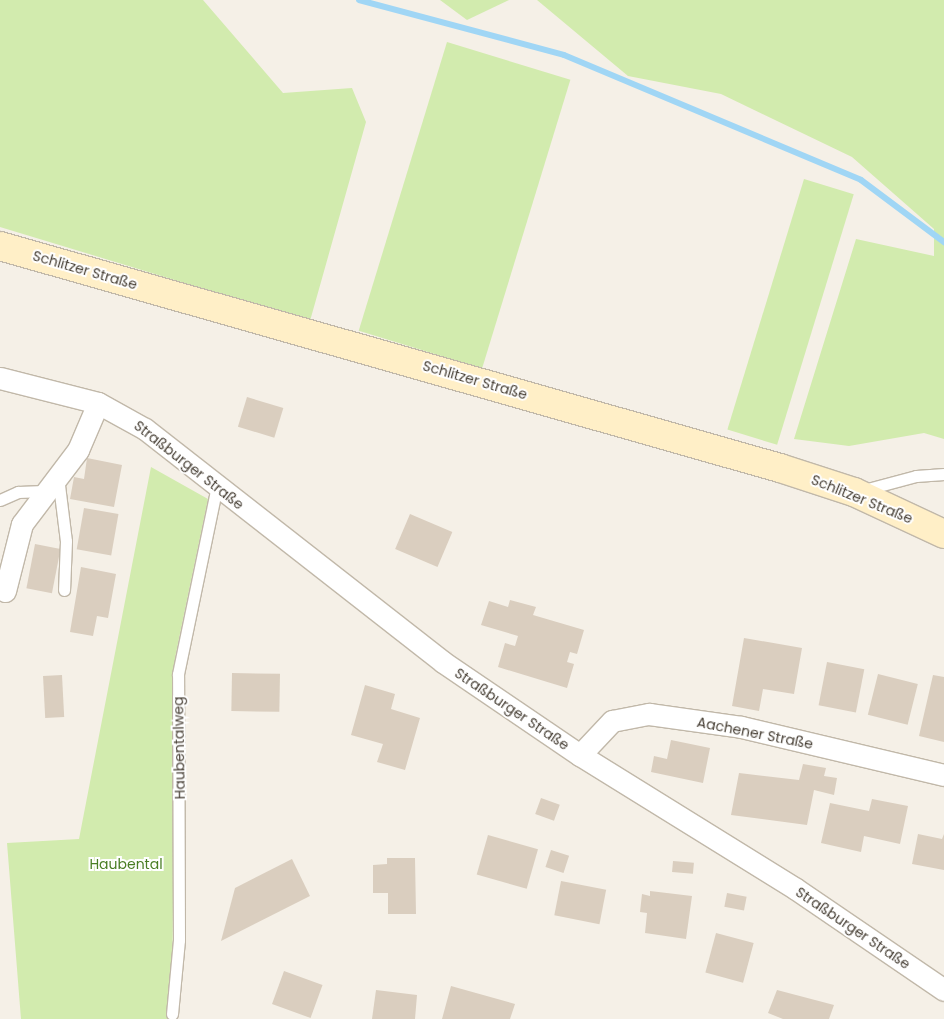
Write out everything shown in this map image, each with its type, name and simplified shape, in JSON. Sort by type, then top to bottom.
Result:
[{"type":"main road","name":"Schlitzer Straße","points":[[0,246],[854,492],[944,534]]},
{"type":"street","name":"Straßburger Straße","points":[[0,378],[98,403],[146,429],[404,633],[580,755],[744,855],[944,990]]},
{"type":"street","points":[[5,591],[22,524],[44,491],[78,450],[98,403]]},
{"type":"street","name":"Aachener Straße","points":[[580,755],[612,721],[648,714],[741,727],[944,775]]},
{"type":"lane","points":[[58,474],[66,541],[64,590]]},
{"type":"lane","points":[[854,492],[916,476],[944,474]]},
{"type":"lane","name":"Haubentalweg","points":[[172,1014],[179,940],[178,674],[218,486]]},
{"type":"lane","points":[[0,500],[18,492],[44,491]]},
{"type":"green space","points":[[0,0],[203,0],[283,93],[352,88],[366,122],[310,321],[0,227]]},
{"type":"green space","points":[[440,0],[509,0],[467,20]]},
{"type":"green space","points":[[537,0],[944,0],[944,439],[924,433],[849,446],[794,439],[856,239],[934,256],[934,229],[852,157],[721,94],[628,76]]},
{"type":"green space","points":[[447,42],[570,80],[482,369],[359,331]]},
{"type":"green space","points":[[804,179],[854,194],[777,445],[727,430]]},
{"type":"green space","name":"Haubental","points":[[151,467],[208,499],[175,658],[172,1019],[21,1019],[7,843],[79,839]]},
{"type":"building","points":[[247,397],[283,408],[274,438],[238,427]]},
{"type":"building","points":[[87,458],[122,465],[114,507],[70,499],[74,477],[84,479]]},
{"type":"building","points":[[84,508],[118,514],[111,555],[77,549]]},
{"type":"building","points":[[410,514],[452,532],[437,567],[395,549]]},
{"type":"building","points":[[35,544],[61,549],[52,593],[26,588]]},
{"type":"building","points":[[81,567],[116,574],[108,618],[97,616],[93,636],[70,632]]},
{"type":"building","points":[[510,600],[536,607],[533,615],[584,630],[577,654],[570,652],[567,662],[574,664],[567,688],[498,667],[505,643],[515,646],[518,636],[481,625],[489,601],[508,607]]},
{"type":"building","points":[[744,638],[802,648],[794,694],[763,689],[759,711],[732,706]]},
{"type":"building","points":[[827,662],[864,669],[856,712],[819,705]]},
{"type":"building","points":[[232,673],[280,674],[279,712],[231,711]]},
{"type":"building","points":[[878,674],[918,684],[908,725],[868,715]]},
{"type":"building","points":[[62,675],[64,717],[45,718],[43,676]]},
{"type":"building","points":[[933,675],[944,677],[944,742],[919,736]]},
{"type":"building","points":[[365,685],[395,694],[391,709],[420,718],[405,770],[377,762],[383,744],[351,735]]},
{"type":"building","points":[[671,740],[710,748],[703,783],[651,772],[654,756],[667,759]]},
{"type":"building","points":[[803,764],[826,768],[824,776],[837,778],[834,795],[814,790],[807,825],[731,815],[739,773],[799,780]]},
{"type":"building","points":[[541,798],[560,805],[554,821],[535,814]]},
{"type":"building","points":[[872,799],[908,806],[900,844],[864,836],[861,852],[821,843],[830,803],[869,811]]},
{"type":"building","points":[[918,834],[942,839],[944,834],[944,870],[912,864]]},
{"type":"building","points":[[488,835],[538,849],[527,889],[477,874]]},
{"type":"building","points":[[551,850],[569,856],[564,873],[545,867]]},
{"type":"building","points":[[387,858],[415,858],[416,914],[388,914],[388,893],[373,893],[373,865],[387,864]]},
{"type":"building","points":[[292,859],[310,896],[221,941],[235,888]]},
{"type":"building","points":[[673,861],[694,863],[693,874],[672,872]]},
{"type":"building","points":[[561,881],[606,890],[599,924],[554,915]]},
{"type":"building","points":[[650,891],[692,896],[686,939],[645,933],[647,913],[640,912],[642,894],[650,896]]},
{"type":"building","points":[[727,893],[747,897],[744,911],[724,907]]},
{"type":"building","points":[[716,933],[754,943],[743,983],[705,973]]},
{"type":"building","points":[[284,971],[323,985],[311,1018],[272,1004]]},
{"type":"building","points":[[451,986],[515,1004],[510,1019],[442,1019]]},
{"type":"building","points":[[376,990],[417,995],[415,1019],[372,1019]]},
{"type":"building","points":[[777,990],[834,1005],[829,1019],[783,1019],[768,1013]]},
{"type":"waterway","points":[[359,0],[564,55],[861,180],[944,242]]}]
